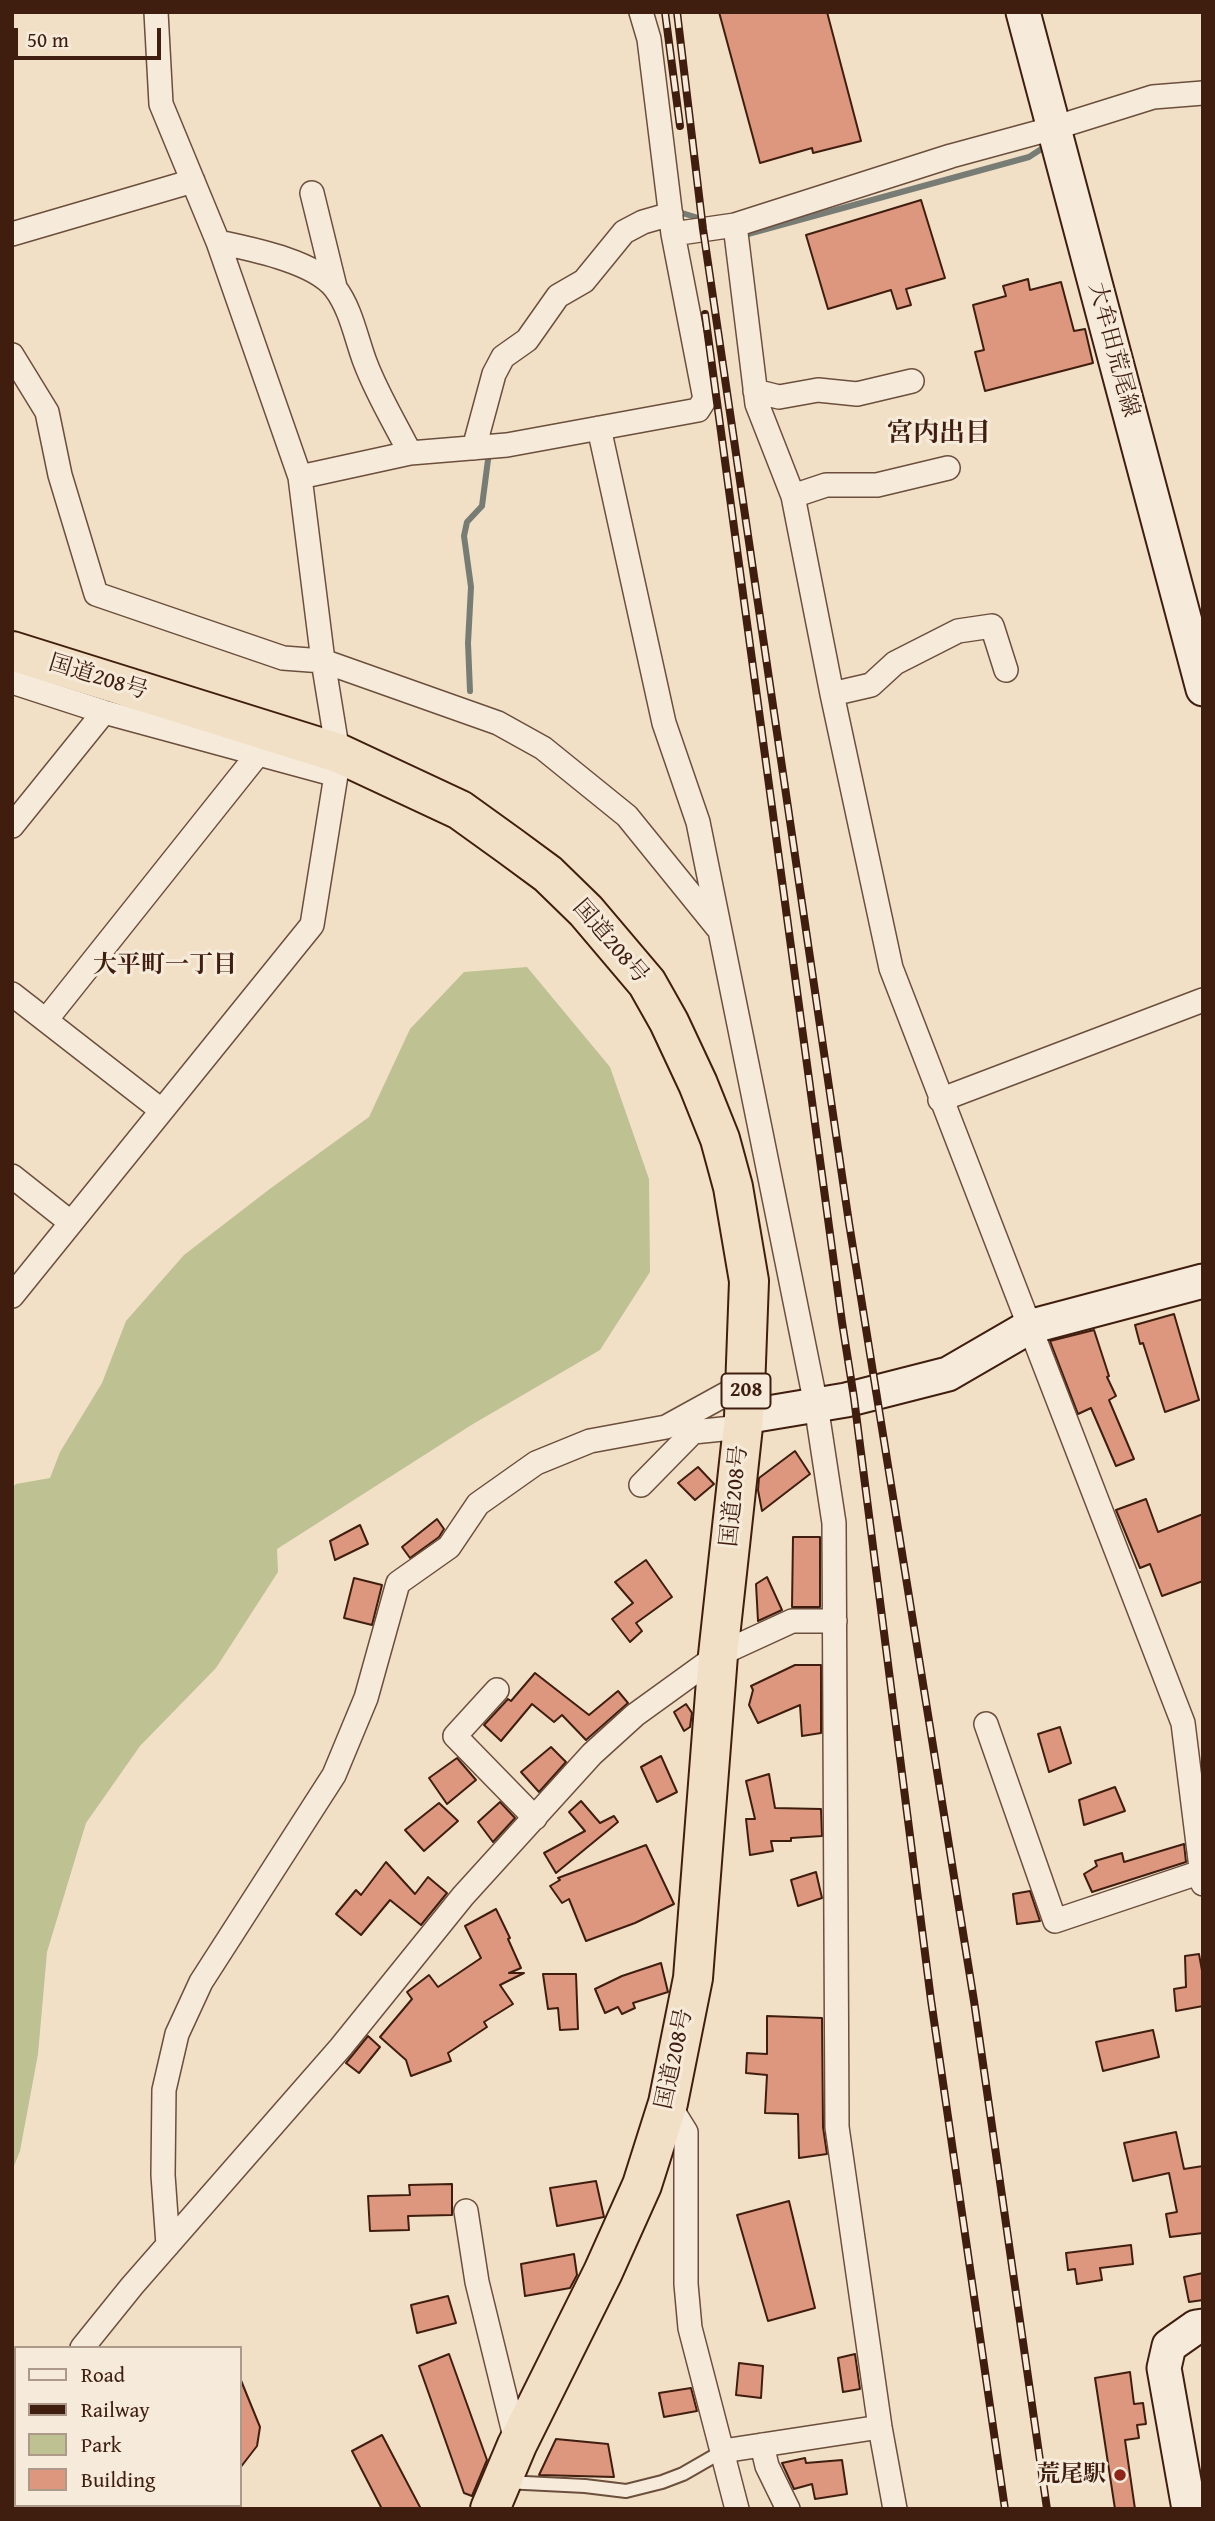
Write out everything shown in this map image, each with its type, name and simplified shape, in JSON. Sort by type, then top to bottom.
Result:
[{"type":"highway","name":"国道208号","points":[[12,652],[337,764],[460,810],[520,853],[548,874],[586,911],[647,983],[698,1084],[720,1139],[733,1187],[749,1281],[744,1409],[718,1655],[692,1978],[668,2103],[642,2185],[603,2273],[517,2445],[496,2495]]},
{"type":"main road","name":"大牟田荒尾線","points":[[1023,12],[1203,689]]},
{"type":"main road","points":[[744,1409],[816,1405],[891,1390],[948,1374],[1029,1327],[1203,1282]]},
{"type":"main road","points":[[1189,2509],[1164,2368],[1169,2346],[1196,2327],[1203,2326]]},
{"type":"street","points":[[12,1296],[313,925],[337,764],[300,477],[218,242],[161,104],[156,12]]},
{"type":"street","points":[[300,477],[410,453],[507,445],[698,410],[705,399],[672,224],[649,39],[641,12]]},
{"type":"street","points":[[474,448],[494,374],[503,357],[527,340],[558,296],[584,281],[624,232],[643,222],[735,225],[951,156],[1153,97],[1203,93]]},
{"type":"street","points":[[12,234],[193,181]]},
{"type":"street","points":[[312,193],[335,288],[348,311],[366,364],[410,453]]},
{"type":"street","points":[[735,225],[757,404],[793,496],[891,968],[1183,1723],[1196,1769],[1202,1878],[1055,1921],[986,1724]]},
{"type":"street","points":[[218,242],[261,251],[316,272],[335,288]]},
{"type":"street","points":[[12,355],[47,412],[60,475],[96,594],[283,658],[323,661],[498,723],[543,748],[627,816],[722,932]]},
{"type":"street","points":[[755,391],[779,397],[818,390],[857,394],[912,381]]},
{"type":"street","points":[[599,428],[664,723],[698,822],[722,932],[816,1405],[834,1523],[837,2127],[880,2427],[895,2509]]},
{"type":"street","points":[[793,496],[826,485],[877,485],[948,468]]},
{"type":"street","points":[[832,694],[871,685],[895,663],[958,631],[992,626],[1006,670]]},
{"type":"street","points":[[12,682],[104,712],[258,754],[337,764]]},
{"type":"street","points":[[12,826],[104,712]]},
{"type":"street","points":[[46,1020],[258,754]]},
{"type":"street","points":[[12,994],[161,1110]]},
{"type":"street","points":[[940,1100],[1203,1000]]},
{"type":"street","points":[[12,1176],[70,1223]]},
{"type":"street","points":[[641,1485],[693,1432],[744,1409]]},
{"type":"street","points":[[168,2245],[163,2175],[164,2090],[177,2034],[201,1982],[334,1775],[366,1698],[398,1583],[449,1546],[478,1504],[536,1463],[590,1441],[744,1409]]},
{"type":"street","points":[[84,2346],[341,2047],[463,1896],[592,1754],[635,1715],[718,1655],[792,1621],[835,1621]]},
{"type":"street","points":[[497,1690],[455,1736],[536,1818]]},
{"type":"street","points":[[668,2103],[685,2132],[685,2284],[690,2328],[737,2509]]},
{"type":"street","points":[[466,2211],[477,2282],[517,2445]]},
{"type":"street","points":[[723,2451],[880,2427]]},
{"type":"street","points":[[762,2445],[767,2466],[788,2509]]},
{"type":"lane","points":[[496,2495],[585,2486],[626,2491],[673,2478],[723,2451]]},
{"type":"green space","points":[[527,967],[610,1067],[649,1179],[650,1272],[600,1350],[473,1424],[277,1549],[278,1572],[216,1668],[140,1746],[86,1823],[47,1952],[38,2054],[20,2151],[12,2171],[12,1488],[16,1484],[50,1478],[60,1452],[102,1383],[126,1321],[184,1255],[369,1117],[410,1029],[464,972]]},
{"type":"building","points":[[719,12],[827,12],[861,141],[813,153],[812,148],[760,163]]},
{"type":"building","points":[[921,200],[945,278],[906,289],[911,305],[897,309],[891,290],[828,309],[806,235]]},
{"type":"building","points":[[1028,279],[1030,290],[1061,282],[1074,331],[1085,329],[1093,363],[985,391],[975,352],[984,350],[973,305],[1006,296],[1003,286]]},
{"type":"building","points":[[1174,1314],[1199,1400],[1165,1412],[1135,1325]]},
{"type":"building","points":[[1094,1330],[1109,1376],[1107,1377],[1116,1396],[1109,1400],[1134,1459],[1116,1466],[1091,1408],[1078,1414],[1050,1341]]},
{"type":"building","points":[[795,1451],[810,1474],[762,1511],[759,1478]]},
{"type":"building","points":[[698,1467],[714,1484],[695,1500],[678,1483]]},
{"type":"building","points":[[1146,1499],[1158,1532],[1203,1514],[1203,1581],[1162,1596],[1150,1564],[1140,1568],[1116,1510]]},
{"type":"building","points":[[437,1519],[444,1529],[439,1537],[410,1558],[402,1547]]},
{"type":"building","points":[[360,1525],[368,1544],[335,1560],[330,1541]]},
{"type":"building","points":[[793,1537],[820,1537],[820,1607],[792,1607]]},
{"type":"building","points":[[646,1560],[672,1597],[636,1623],[642,1631],[630,1642],[612,1619],[633,1603],[615,1582]]},
{"type":"building","points":[[767,1577],[782,1610],[758,1621],[756,1584]]},
{"type":"building","points":[[354,1578],[382,1585],[372,1625],[344,1618]]},
{"type":"building","points":[[795,1665],[821,1665],[821,1733],[802,1736],[800,1705],[758,1723],[749,1705],[753,1690],[751,1686]]},
{"type":"building","points":[[535,1673],[589,1715],[618,1691],[628,1703],[586,1740],[562,1715],[554,1722],[532,1704],[501,1741],[484,1725],[508,1699],[511,1701]]},
{"type":"building","points":[[686,1704],[692,1713],[690,1727],[684,1731],[674,1712]]},
{"type":"building","points":[[1060,1727],[1071,1763],[1049,1772],[1038,1734]]},
{"type":"building","points":[[551,1747],[566,1762],[539,1792],[521,1772]]},
{"type":"building","points":[[661,1756],[677,1792],[657,1802],[641,1767]]},
{"type":"building","points":[[457,1758],[476,1780],[447,1804],[429,1778]]},
{"type":"building","points":[[769,1774],[775,1808],[821,1809],[822,1836],[771,1841],[773,1851],[750,1855],[746,1819],[755,1819],[746,1781]]},
{"type":"building","points":[[1115,1787],[1125,1811],[1084,1825],[1079,1800]]},
{"type":"building","points":[[581,1801],[600,1823],[614,1816],[618,1822],[556,1873],[544,1853],[585,1831],[569,1812]]},
{"type":"building","points":[[500,1802],[515,1818],[493,1842],[478,1822]]},
{"type":"building","points":[[439,1803],[458,1821],[424,1851],[405,1830]]},
{"type":"building","points":[[1184,1844],[1186,1862],[1092,1892],[1084,1874],[1097,1866],[1095,1861],[1122,1853],[1124,1862]]},
{"type":"building","points":[[646,1845],[674,1904],[635,1923],[586,1941],[569,1899],[562,1903],[550,1886],[560,1880],[558,1878]]},
{"type":"building","points":[[386,1862],[415,1894],[428,1877],[447,1893],[421,1925],[390,1900],[361,1935],[336,1914],[356,1890],[361,1895]]},
{"type":"building","points":[[816,1872],[822,1898],[798,1906],[791,1880]]},
{"type":"building","points":[[1030,1891],[1040,1921],[1017,1924],[1013,1894]]},
{"type":"building","points":[[496,1909],[521,1968],[509,1973],[524,1973],[500,1985],[513,2004],[484,2022],[487,2027],[448,2053],[451,2061],[411,2076],[406,2060],[380,2037],[412,1999],[407,1992],[429,1975],[438,1987],[481,1958],[465,1926]]},
{"type":"building","points":[[1199,1954],[1203,1976],[1203,2006],[1176,2011],[1174,1989],[1186,1987],[1185,1956]]},
{"type":"building","points":[[661,1963],[668,1992],[633,2003],[635,2008],[622,2014],[618,2007],[605,2013],[595,1989],[622,1976]]},
{"type":"building","points":[[543,1974],[576,1974],[578,2029],[560,2030],[558,2008],[548,2009]]},
{"type":"building","points":[[767,2016],[822,2018],[823,2127],[827,2154],[799,2158],[798,2114],[765,2113],[767,2075],[746,2073],[747,2053],[767,2054]]},
{"type":"building","points":[[1153,2030],[1159,2057],[1103,2071],[1096,2042]]},
{"type":"building","points":[[368,2036],[380,2047],[359,2073],[346,2063]]},
{"type":"building","points":[[1176,2132],[1184,2169],[1203,2166],[1203,2233],[1170,2237],[1166,2214],[1177,2212],[1169,2173],[1133,2181],[1124,2143]]},
{"type":"building","points":[[596,2181],[604,2217],[557,2226],[550,2188]]},
{"type":"building","points":[[452,2184],[452,2215],[408,2216],[409,2230],[370,2231],[368,2196],[410,2195],[409,2185]]},
{"type":"building","points":[[789,2201],[815,2308],[768,2321],[737,2215]]},
{"type":"building","points":[[1131,2245],[1133,2264],[1100,2268],[1102,2280],[1077,2284],[1075,2269],[1068,2270],[1066,2253]]},
{"type":"building","points":[[574,2254],[577,2275],[570,2288],[525,2296],[521,2264]]},
{"type":"building","points":[[1203,2273],[1203,2300],[1189,2302],[1184,2277]]},
{"type":"building","points":[[448,2296],[456,2323],[417,2333],[411,2305]]},
{"type":"building","points":[[449,2354],[487,2460],[472,2496],[464,2493],[419,2366]]},
{"type":"building","points":[[855,2354],[860,2389],[843,2392],[838,2358]]},
{"type":"building","points":[[739,2363],[763,2366],[761,2398],[736,2395]]},
{"type":"building","name":"荒尾駅","points":[[1130,2372],[1134,2404],[1143,2403],[1146,2424],[1137,2425],[1139,2438],[1125,2440],[1135,2509],[1115,2509],[1095,2378]]},
{"type":"building","points":[[242,2383],[260,2427],[257,2446],[242,2465]]},
{"type":"building","points":[[691,2388],[697,2411],[664,2417],[659,2393]]},
{"type":"building","points":[[382,2435],[421,2509],[382,2509],[352,2451]]},
{"type":"building","points":[[556,2439],[608,2444],[614,2477],[539,2475]]},
{"type":"building","points":[[805,2458],[806,2463],[842,2460],[847,2494],[815,2499],[812,2484],[794,2489],[782,2463]]},
{"type":"waterway","points":[[742,232],[748,234],[1029,157],[1049,144]]},
{"type":"waterway","points":[[676,216],[682,213],[705,220]]},
{"type":"waterway","points":[[470,691],[468,643],[471,587],[464,536],[467,522],[482,506],[489,452]]},
{"type":"railway","points":[[665,12],[680,126]]},
{"type":"railway","points":[[677,12],[703,229],[849,1223],[974,2001],[1047,2509]]},
{"type":"railway","points":[[705,314],[854,1398],[931,2000],[1005,2509]]},
{"type":"place","name":"荒尾駅","points":[[1120,2475]]},
{"type":"district","name":"宮内出目","points":[[939,434]]},
{"type":"district","name":"大平町一丁目","points":[[165,966]]}]
